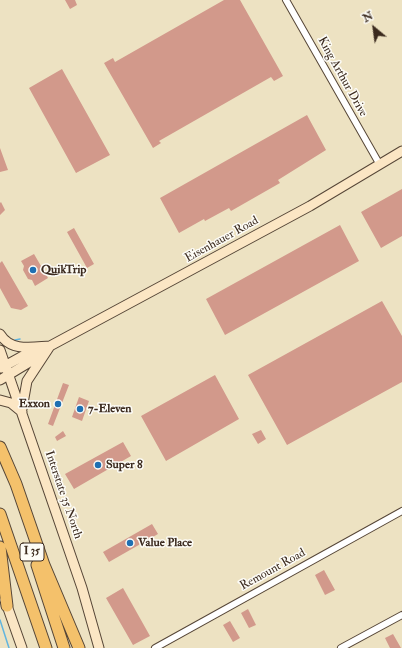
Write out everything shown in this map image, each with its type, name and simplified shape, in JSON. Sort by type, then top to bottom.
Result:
[{"type":"highway","points":[[0,448],[16,484],[44,566],[79,648]]},
{"type":"highway","name":"I 35","points":[[0,455],[64,648]]},
{"type":"highway","name":"I 35","points":[[0,514],[46,648]]},
{"type":"highway","points":[[0,547],[7,606]]},
{"type":"main road","name":"Eisenhauer Road","points":[[3,367],[45,348],[303,210],[402,151]]},
{"type":"main road","points":[[0,334],[12,346],[45,348],[27,381],[22,412]]},
{"type":"main road","name":"Eisenhauer Road","points":[[0,380],[9,376],[45,348]]},
{"type":"main road","name":"Interstate 35 North","points":[[0,350],[3,367],[9,376],[22,412],[82,588],[99,648]]},
{"type":"main road","points":[[0,400],[11,403],[22,412]]},
{"type":"main road","points":[[0,586],[22,648]]},
{"type":"street","name":"King Arthur Drive","points":[[286,0],[380,165]]},
{"type":"street","name":"Remount Road","points":[[155,648],[402,511]]},
{"type":"street","points":[[342,648],[402,615]]},
{"type":"building","points":[[65,0],[75,0],[77,5],[70,9]]},
{"type":"building","points":[[224,0],[240,0],[283,76],[274,81],[271,77],[159,141],[161,143],[153,148],[104,63],[113,58],[115,62]]},
{"type":"building","points":[[62,69],[110,155],[76,173],[29,88]]},
{"type":"building","points":[[307,115],[326,150],[278,180],[280,183],[231,211],[229,208],[205,221],[204,219],[179,233],[160,198]]},
{"type":"building","points":[[0,148],[8,170],[0,172]]},
{"type":"building","points":[[402,189],[402,236],[381,248],[361,212]]},
{"type":"building","points":[[1,202],[5,210],[0,215],[0,203]]},
{"type":"building","points":[[340,225],[359,261],[225,335],[206,299]]},
{"type":"building","name":"QuikTrip","points":[[74,228],[94,264],[87,268],[67,232]]},
{"type":"building","name":"QuikTrip","points":[[34,254],[48,278],[35,286],[32,280],[28,279],[23,270],[24,266],[21,261]]},
{"type":"building","name":"QuikTrip","points":[[2,261],[28,306],[21,310],[11,308],[0,288],[0,263]]},
{"type":"building","points":[[382,301],[402,336],[402,382],[287,445],[248,375]]},
{"type":"building","points":[[215,375],[239,419],[166,461],[141,416]]},
{"type":"building","name":"Exxon","points":[[63,383],[69,385],[53,426],[48,424]]},
{"type":"building","name":"7-Eleven","points":[[79,397],[89,401],[82,421],[72,417]]},
{"type":"building","points":[[261,430],[266,439],[258,444],[252,434]]},
{"type":"building","points":[[63,431],[66,436],[57,441],[55,437]]},
{"type":"building","name":"Super 8","points":[[123,442],[131,456],[74,489],[65,474]]},
{"type":"building","name":"Value Place","points":[[152,524],[158,534],[109,562],[103,552]]},
{"type":"building","points":[[324,570],[335,590],[325,595],[315,575]]},
{"type":"building","points":[[123,588],[150,636],[133,645],[106,598]]},
{"type":"building","points":[[248,609],[256,625],[249,628],[241,613]]},
{"type":"building","points":[[230,621],[240,638],[233,642],[223,625]]},
{"type":"building","points":[[393,634],[401,648],[390,648],[385,638]]},
{"type":"waterway","points":[[15,340],[20,339]]},
{"type":"waterway","points":[[0,620],[9,648]]},
{"type":"place","name":"QuikTrip","points":[[33,270]]},
{"type":"place","name":"Exxon","points":[[58,404]]},
{"type":"place","name":"7-Eleven","points":[[80,409]]},
{"type":"place","name":"Super 8","points":[[98,465]]},
{"type":"place","name":"Value Place","points":[[130,543]]}]
